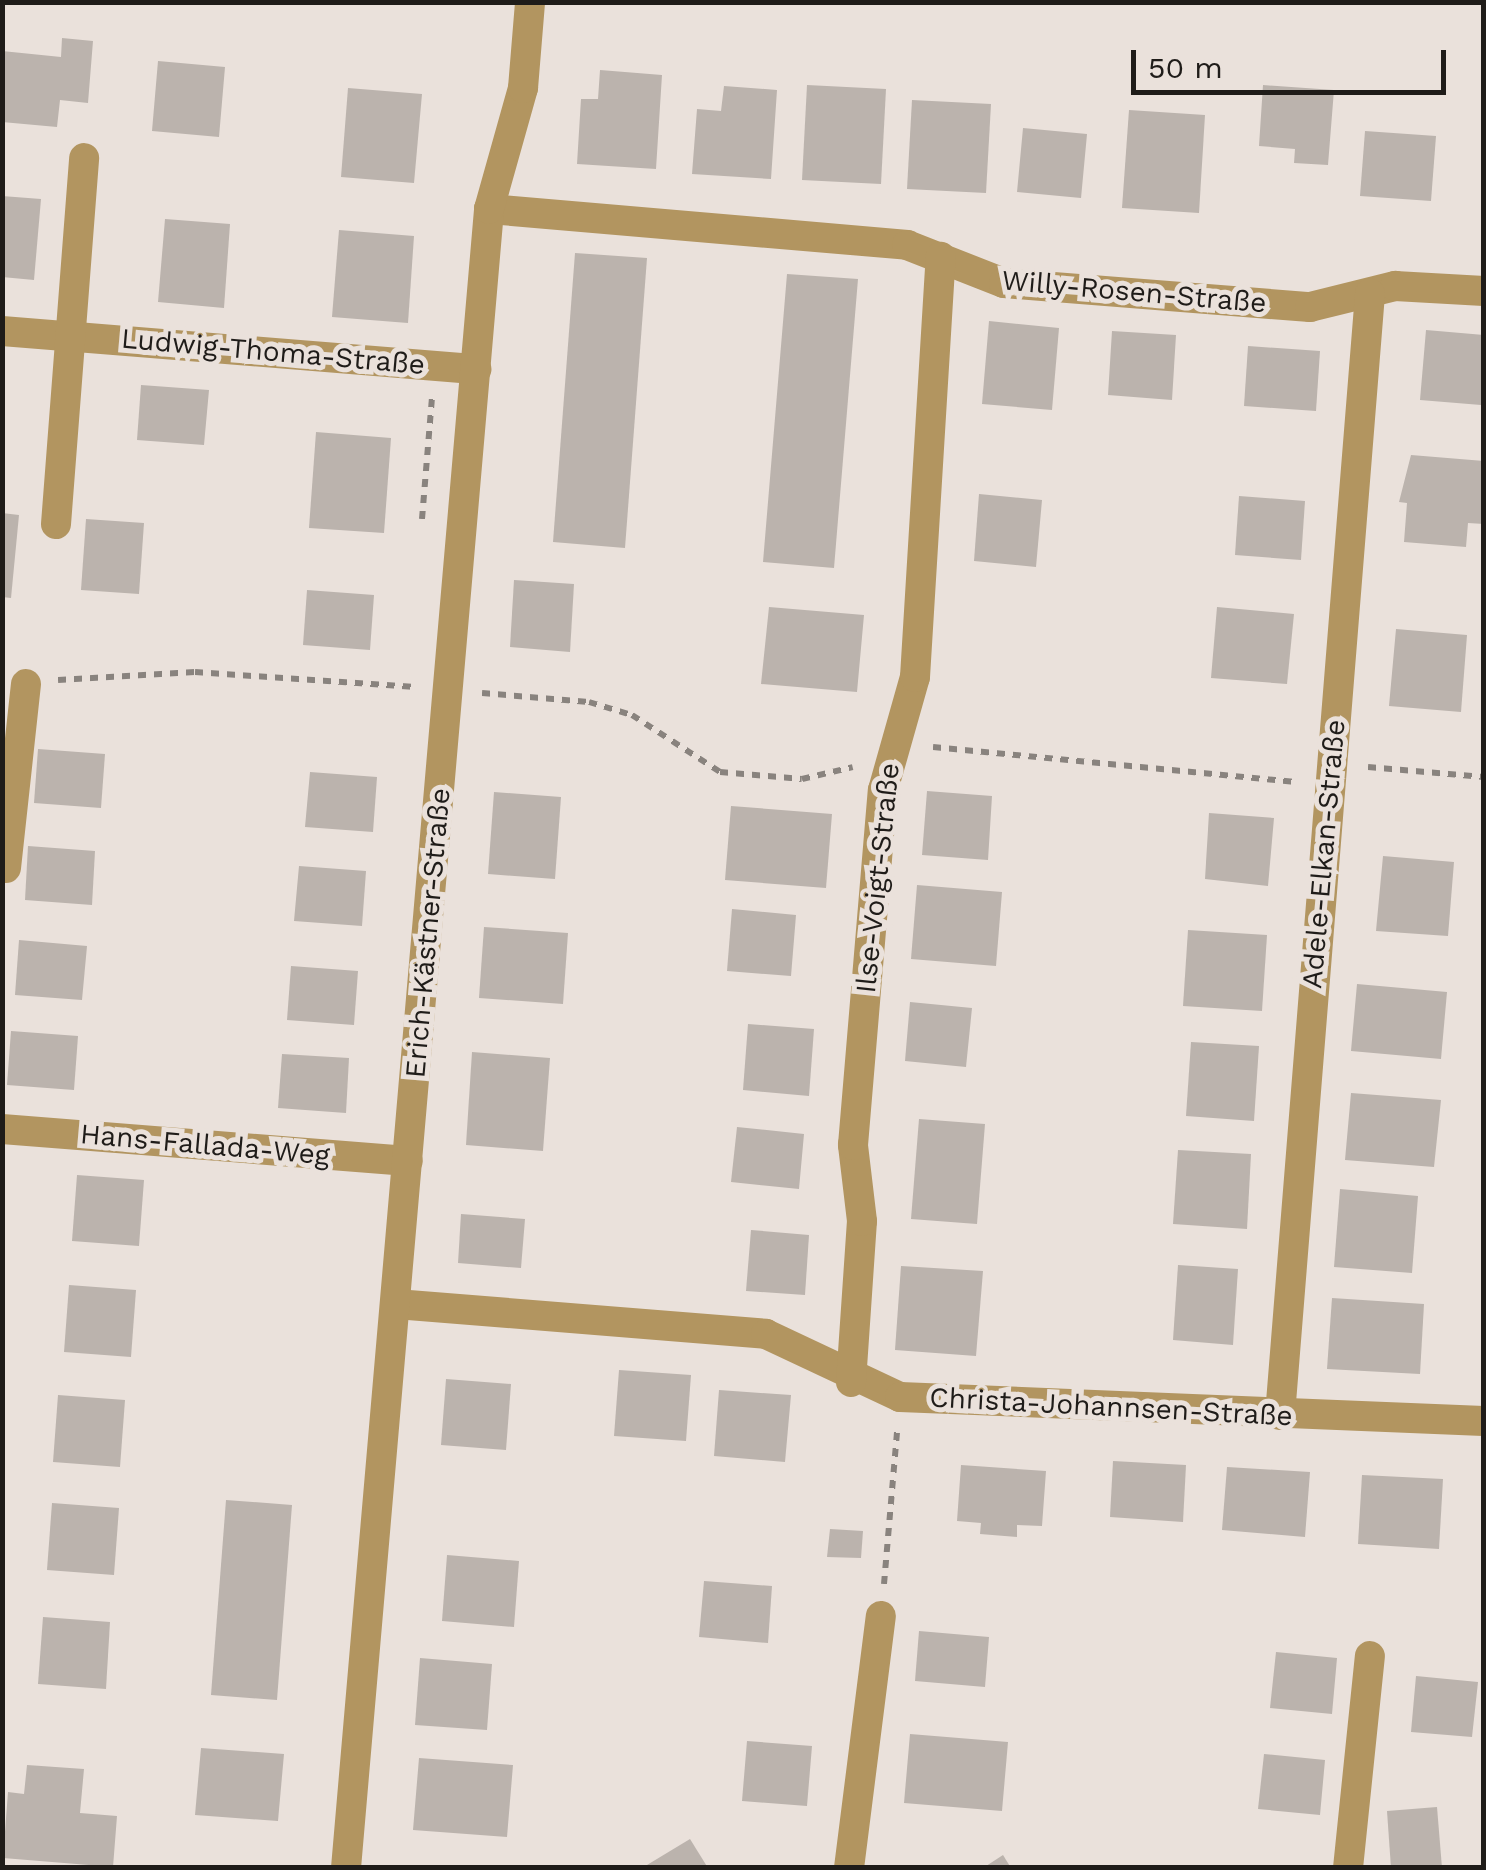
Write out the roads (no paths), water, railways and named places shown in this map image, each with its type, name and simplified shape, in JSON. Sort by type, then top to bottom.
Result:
[{"type":"street","name":"Erich-Kästner-Straße","points":[[346,1868],[490,209],[522,88],[530,2]]},
{"type":"street","points":[[56,524],[84,158]]},
{"type":"street","name":"Willy-Rosen-Straße","points":[[490,209],[907,246],[1004,283],[1310,307],[1419,285],[1484,290]]},
{"type":"street","name":"Ilse-Voigt-Straße","points":[[852,1382],[862,1221],[853,1145],[890,753],[915,677],[941,257]]},
{"type":"street","name":"Adele-Elkan-Straße","points":[[1280,1415],[1370,294]]},
{"type":"street","name":"Ludwig-Thoma-Straße","points":[[2,331],[476,369]]},
{"type":"street","points":[[4,878],[26,684]]},
{"type":"street","name":"Hans-Fallada-Weg","points":[[2,1129],[408,1160]]},
{"type":"street","name":"Christa-Johannsen-Straße","points":[[396,1304],[766,1334],[803,1346],[852,1382],[900,1397],[1484,1421]]},
{"type":"street","points":[[848,1868],[881,1616]]},
{"type":"street","points":[[1348,1868],[1370,1656]]}]
